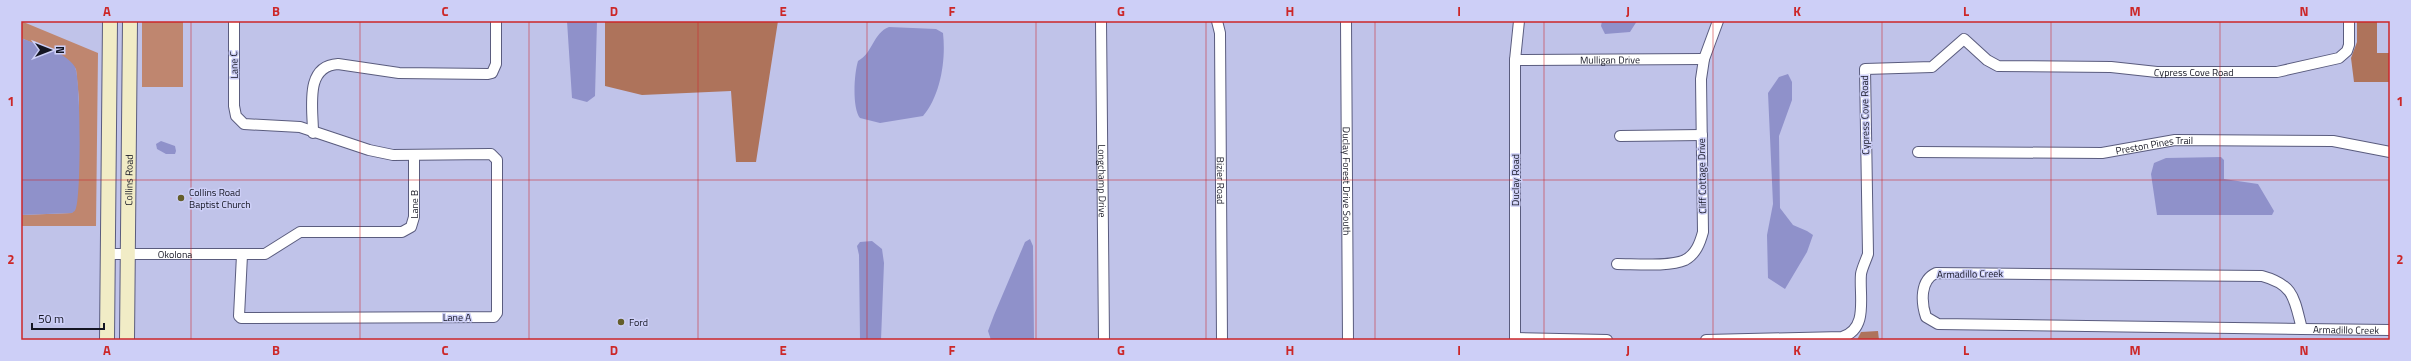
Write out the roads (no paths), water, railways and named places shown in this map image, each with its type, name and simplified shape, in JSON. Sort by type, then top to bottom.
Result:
[{"type":"main road","name":"Collins Road","points":[[108,340],[110,21]]},
{"type":"main road","name":"Collins Road","points":[[127,340],[130,21]]},
{"type":"street","name":"Lane C","points":[[234,21],[234,110],[239,121],[244,124],[300,127],[313,133]]},
{"type":"street","points":[[414,156],[369,150],[313,133],[313,83],[321,68],[329,64],[338,64],[399,73],[492,73],[496,64],[496,21]]},
{"type":"street","name":"Longchamp Drive","points":[[1101,21],[1104,340]]},
{"type":"street","name":"Bizier Road","points":[[1217,21],[1220,33],[1222,340]]},
{"type":"street","name":"Duclay Forest Drive South","points":[[1346,21],[1348,340]]},
{"type":"street","name":"Duclay Road","points":[[1515,339],[1515,60],[1519,21]]},
{"type":"street","name":"Cliff Cottage Drive","points":[[1617,264],[1671,263],[1685,260],[1700,244],[1703,232],[1701,79],[1704,59],[1718,21]]},
{"type":"street","name":"Cypress Cove Road","points":[[1706,340],[1842,337],[1849,335],[1858,325],[1861,316],[1861,273],[1868,254],[1865,69],[1932,67],[1964,39],[1987,60],[1998,66],[2111,67],[2157,72],[2277,72],[2339,58],[2347,51],[2349,45],[2349,21]]},
{"type":"street","name":"Mulligan Drive","points":[[1515,60],[1704,59]]},
{"type":"street","points":[[1620,136],[1702,135]]},
{"type":"street","name":"Preston Pines Trail","points":[[1918,152],[2102,153],[2158,142],[2191,140],[2333,141],[2390,152]]},
{"type":"street","name":"Lane A","points":[[242,255],[239,316],[241,318],[494,317],[497,313],[497,160],[490,154],[414,156]]},
{"type":"street","name":"Lane B","points":[[242,255],[265,254],[300,232],[402,232],[407,230],[411,227],[414,217],[414,156]]},
{"type":"street","name":"Okolona","points":[[108,254],[128,256],[242,255]]},
{"type":"street","name":"Armadillo Creek","points":[[2302,329],[2294,299],[2288,287],[2276,280],[2262,276],[1936,273],[1928,276],[1924,284],[1924,310],[1926,317],[1938,324],[2302,329],[2390,330]]},
{"type":"street","points":[[1515,339],[1607,340]]},
{"type":"water","points":[[567,21],[597,21],[595,96],[587,102],[572,98]]},
{"type":"water","points":[[1602,21],[1637,21],[1630,32],[1605,34],[1601,26]]},
{"type":"water","points":[[889,27],[936,29],[943,33],[943,65],[934,98],[923,116],[880,123],[860,118],[857,113],[854,91],[858,61],[867,53],[876,38]]},
{"type":"water","points":[[21,38],[58,53],[70,61],[75,67],[77,76],[79,113],[79,182],[78,198],[75,210],[72,213],[21,215]]},
{"type":"water","points":[[1788,74],[1792,82],[1792,100],[1779,136],[1780,208],[1793,225],[1813,235],[1807,252],[1785,289],[1768,278],[1767,235],[1773,204],[1768,93],[1779,77]]},
{"type":"water","points":[[161,141],[175,146],[175,154],[166,154],[157,149],[156,144]]},
{"type":"water","points":[[2221,157],[2224,160],[2224,179],[2258,184],[2274,211],[2272,215],[2157,215],[2151,174],[2154,163],[2166,158]]},
{"type":"water","points":[[1030,239],[1033,246],[1034,340],[991,340],[988,331],[994,315],[1025,242]]},
{"type":"water","points":[[872,241],[882,249],[884,263],[881,340],[860,340],[859,255],[857,246],[860,242]]},
{"type":"place","name":"Collins Road Baptist Church","points":[[181,198]]},
{"type":"place","name":"Ford","points":[[621,322]]}]
